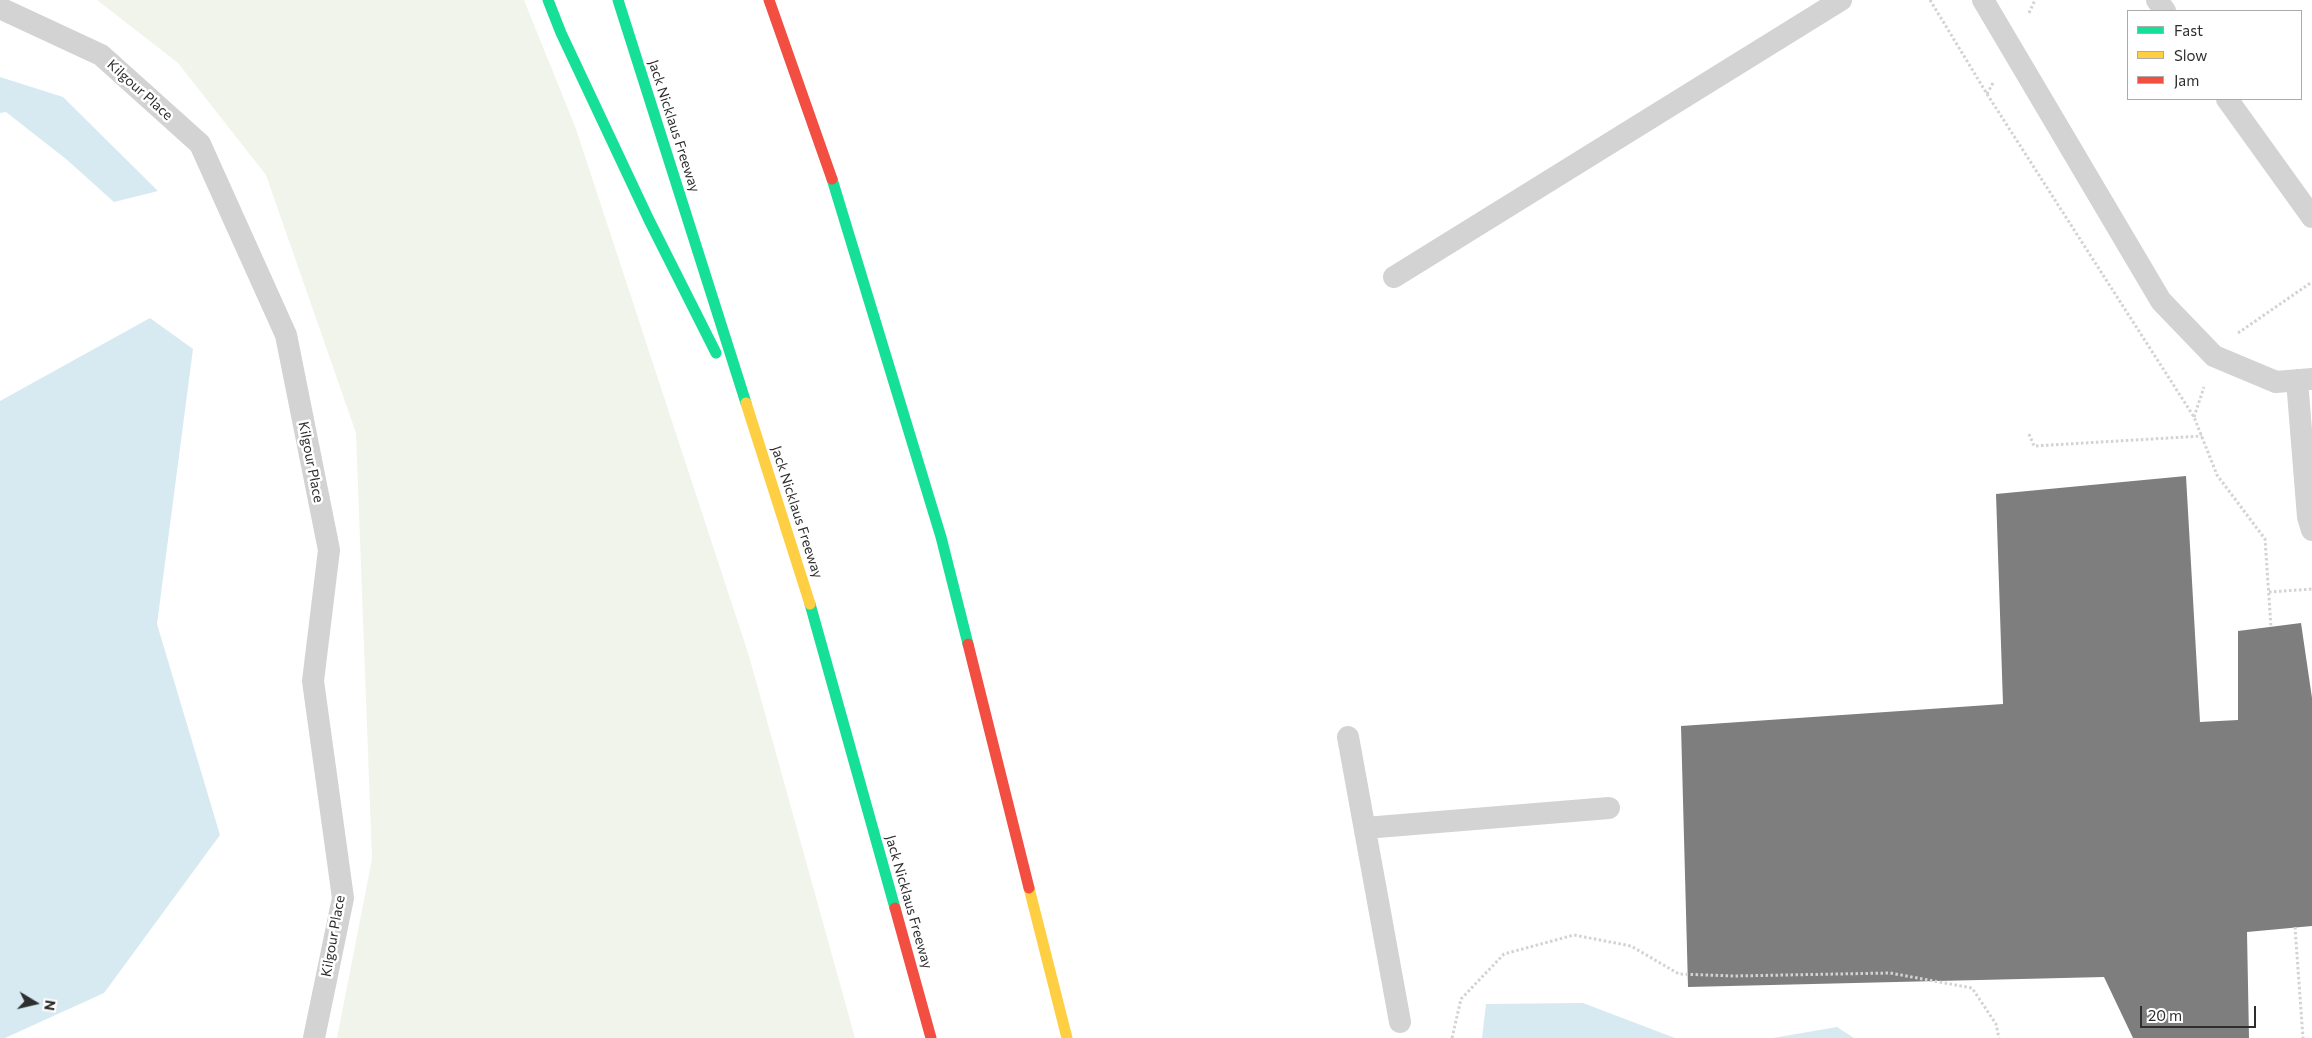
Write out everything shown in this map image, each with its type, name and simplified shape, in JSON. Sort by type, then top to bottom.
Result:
[{"type":"highway","points":[[548,0],[565,42],[649,220],[754,427]]},
{"type":"highway","name":"Jack Nicklaus Freeway","points":[[618,0],[813,612],[931,1038]]},
{"type":"highway","points":[[769,0],[833,183],[941,537],[1067,1038]]},
{"type":"lane","points":[[1394,277],[1841,0]]},
{"type":"lane","points":[[1983,0],[2160,301],[2214,356],[2276,382],[2304,380],[2308,517],[2312,530]]},
{"type":"lane","name":"Kilgour Place","points":[[0,8],[102,55],[200,144],[286,335],[329,550],[313,681],[343,898],[314,1038]]},
{"type":"lane","points":[[2228,100],[2312,217]]},
{"type":"lane","points":[[1348,737],[1400,1022]]},
{"type":"lane","points":[[1365,828],[1609,808]]},
{"type":"path","points":[[1930,0],[1987,94],[2194,417],[2217,475],[2265,539],[2271,627]]},
{"type":"path","points":[[2028,434],[2034,446],[2202,436]]},
{"type":"path","points":[[2269,592],[2312,589]]},
{"type":"path","points":[[2295,927],[2303,1038]]},
{"type":"path","points":[[1452,1038],[1460,999],[1504,954],[1574,935],[1631,946],[1679,974],[1734,976],[1890,973],[1972,988],[1996,1024],[1999,1038]]},
{"type":"shaded area","points":[[97,0],[524,0],[576,129],[749,656],[855,1038],[337,1038],[372,859],[356,433],[266,175],[178,63]]},
{"type":"shaded area","points":[[0,77],[63,97],[158,191],[114,202],[66,159],[6,112],[0,113]]},
{"type":"shaded area","points":[[150,318],[193,349],[157,624],[220,835],[104,993],[5,1038],[0,1038],[0,401]]},
{"type":"shaded area","points":[[1583,1003],[1675,1038],[1482,1038],[1486,1004]]},
{"type":"shaded area","points":[[1837,1027],[1854,1038],[1773,1038]]},
{"type":"building","points":[[2186,476],[2200,722],[2238,720],[2238,631],[2301,623],[2312,698],[2312,926],[2247,932],[2249,1038],[2133,1038],[2104,977],[1688,987],[1681,726],[2003,704],[1996,494]]},
{"type":"traffic: fast","points":[[548,0],[561,33],[649,220],[716,353]]},
{"type":"traffic: fast","points":[[618,0],[746,403]]},
{"type":"traffic: fast","points":[[832,179],[941,537],[968,644]]},
{"type":"traffic: fast","points":[[810,604],[895,908]]},
{"type":"traffic: slow","points":[[746,403],[810,604]]},
{"type":"traffic: slow","points":[[1029,888],[1067,1038]]},
{"type":"traffic: jam","points":[[769,0],[832,179]]},
{"type":"traffic: jam","points":[[968,644],[1029,888]]},
{"type":"traffic: jam","points":[[895,908],[931,1038]]}]
